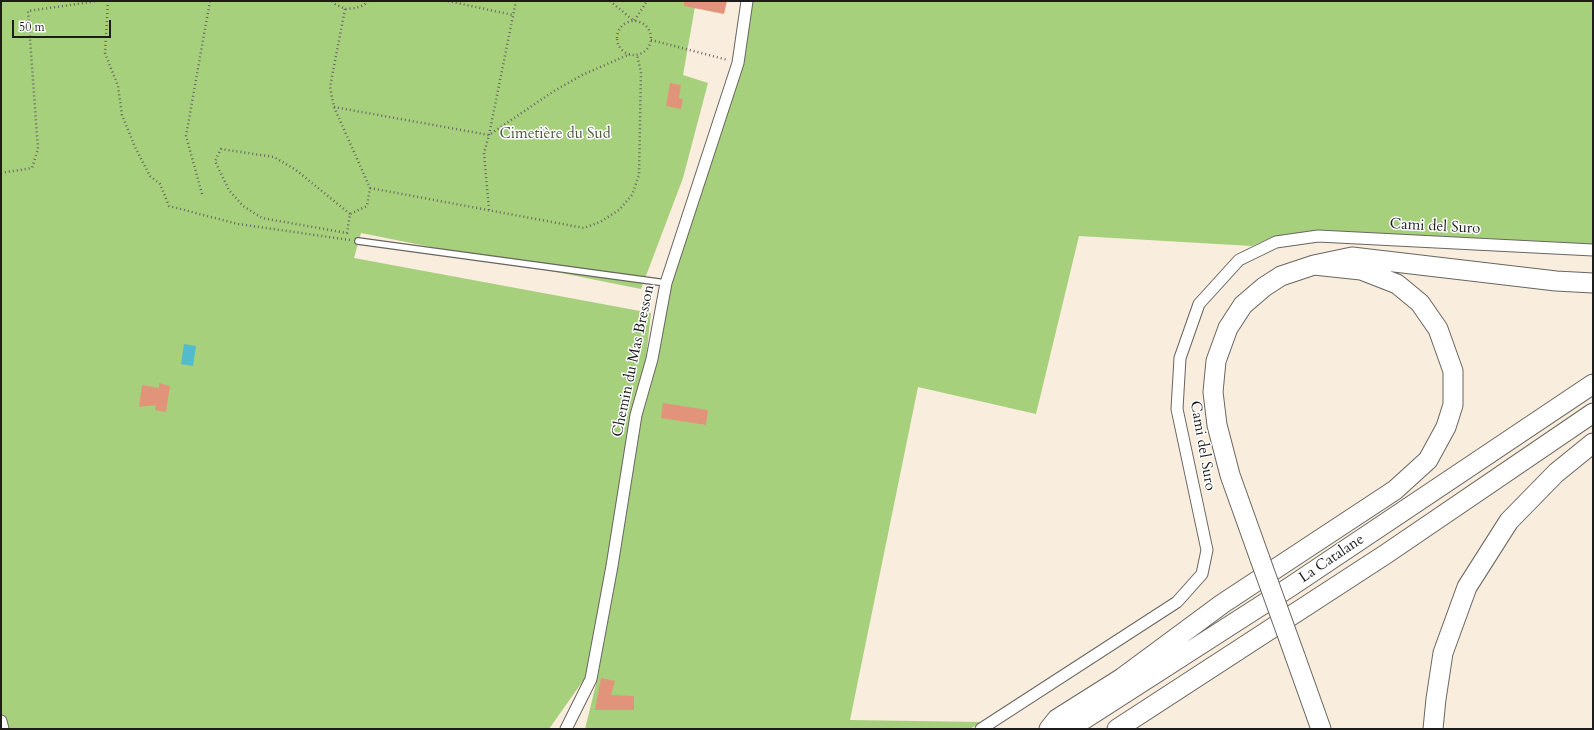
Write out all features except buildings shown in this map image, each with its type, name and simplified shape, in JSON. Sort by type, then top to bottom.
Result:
[{"type":"highway","points":[[1321,729],[1230,475],[1217,425],[1213,392],[1216,362],[1228,328],[1243,305],[1264,287],[1281,276],[1314,265],[1352,257],[1556,281],[1593,283]]},
{"type":"highway","points":[[1049,729],[1058,719],[1122,678],[1222,604],[1395,490],[1428,460],[1446,427],[1453,406],[1453,371],[1438,329],[1420,303],[1397,284],[1361,270],[1314,265]]},
{"type":"highway","name":"La Catalane","points":[[1068,729],[1290,587],[1593,384]]},
{"type":"highway","name":"La Catalane","points":[[1117,729],[1386,554],[1593,413]]},
{"type":"highway","points":[[1433,729],[1436,699],[1444,654],[1467,587],[1509,521],[1556,473],[1593,443]]},
{"type":"street","name":"Chemin du Mas Bresson","points":[[566,729],[591,679],[612,566],[636,415],[652,359],[666,283],[738,63],[747,1]]},
{"type":"street","name":"Cami del Suro","points":[[981,729],[1177,602],[1202,574],[1207,550],[1177,409],[1180,358],[1199,304],[1239,260],[1276,242],[1318,236],[1593,250]]},
{"type":"street","points":[[1,721],[3,729]]},
{"type":"lane","points":[[358,241],[666,283]]},
{"type":"path","points":[[1,173],[32,168],[38,149],[28,11],[98,1]]},
{"type":"path","points":[[108,1],[106,53],[118,86],[122,115],[141,159],[150,176],[160,184],[169,206],[238,224],[358,241]]},
{"type":"path","points":[[202,194],[186,136],[210,1]]},
{"type":"path","points":[[332,1],[345,9],[356,8],[364,5],[368,1]]},
{"type":"path","points":[[448,1],[513,15]]},
{"type":"path","points":[[488,210],[484,153],[516,1]]},
{"type":"path","points":[[334,107],[489,135],[582,75],[630,54],[637,54],[647,49],[651,40],[650,31],[642,23],[634,21],[610,1]]},
{"type":"path","points":[[630,54],[621,50],[617,43],[617,33],[622,26],[634,21],[647,1]]},
{"type":"path","points":[[345,9],[330,87],[334,107],[370,188],[367,206],[350,214]]},
{"type":"path","points":[[651,40],[738,63]]},
{"type":"path","points":[[370,188],[584,228],[600,222],[619,210],[632,195],[639,175],[641,72],[637,54]]},
{"type":"path","points":[[221,149],[274,157],[296,170],[350,214],[347,233],[262,218],[243,206],[229,190],[215,160],[221,149]]},
{"type":"green space","name":"Cimetière du Sud","points":[[1,1],[696,1],[683,75],[708,83],[683,178],[641,289],[361,233],[354,258],[651,313],[646,358],[631,414],[607,565],[585,678],[549,729],[1,729]]},
{"type":"green space","points":[[753,1],[1593,1],[1593,244],[1318,230],[1275,236],[1252,246],[1079,236],[1036,414],[918,387],[850,720],[981,722],[970,729],[585,729],[597,680],[618,567],[642,416],[658,360],[671,284],[744,64]]},
{"type":"water","points":[[184,344],[196,346],[193,366],[181,364]]}]
